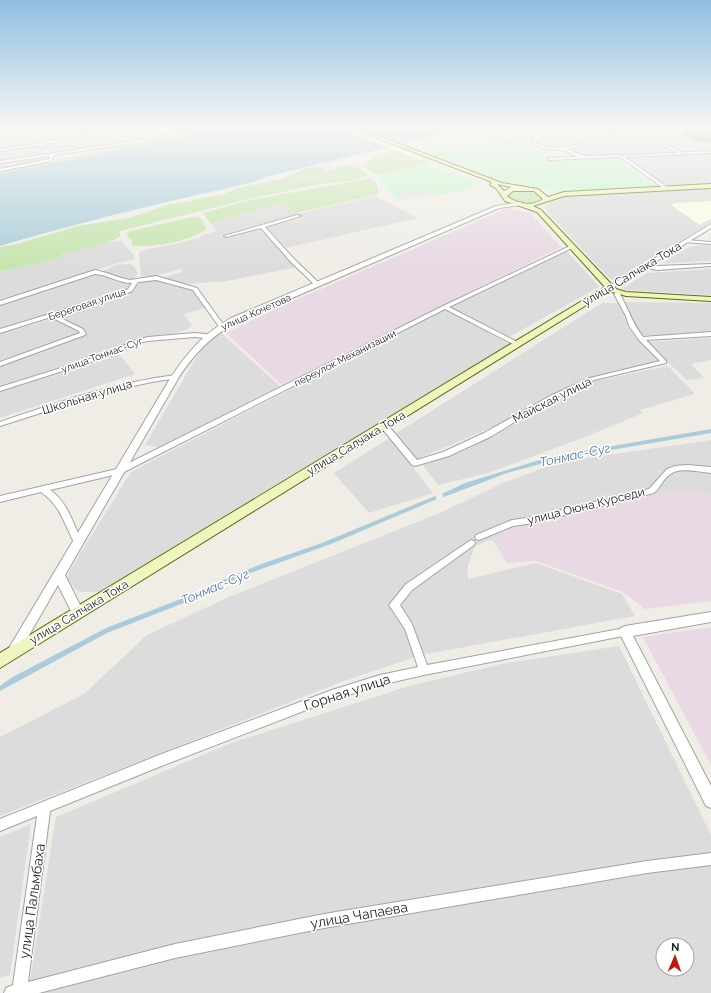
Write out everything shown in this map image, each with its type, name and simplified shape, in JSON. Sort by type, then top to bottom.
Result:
[{"type":"main road","points":[[467,174],[494,185],[509,200],[539,211],[614,290],[711,298]]},
{"type":"main road","points":[[474,174],[501,184],[564,194],[711,186]]},
{"type":"main road","points":[[505,196],[506,192],[512,190],[530,189],[544,195],[546,199],[539,206],[539,211]]},
{"type":"main road","points":[[521,204],[534,204],[564,194]]},
{"type":"main road","name":"улица Салчака Тока","points":[[0,660],[517,344],[614,290]]},
{"type":"street","points":[[646,174],[666,189]]},
{"type":"street","points":[[498,207],[503,202],[505,196]]},
{"type":"street","name":"улица Кочетова","points":[[12,653],[175,377],[191,353],[206,336],[222,326],[498,207],[521,204]]},
{"type":"street","points":[[226,236],[299,216]]},
{"type":"street","points":[[262,226],[293,261],[318,285]]},
{"type":"street","name":"улица Салчака Тока","points":[[614,290],[645,266],[711,226]]},
{"type":"street","points":[[686,241],[711,243]]},
{"type":"street","name":"переулок Механизации","points":[[0,499],[119,471],[445,307],[572,247]]},
{"type":"street","points":[[645,266],[657,268],[711,265]]},
{"type":"street","points":[[0,303],[95,272],[104,273],[120,281],[136,280]]},
{"type":"street","name":"Береговая улица","points":[[0,331],[124,293],[130,290],[136,280],[156,278],[192,287],[202,297],[222,326]]},
{"type":"street","points":[[614,290],[632,326],[641,339],[711,334]]},
{"type":"street","points":[[445,307],[517,344]]},
{"type":"street","points":[[0,364],[83,334],[78,328],[58,320],[53,316]]},
{"type":"street","name":"улица Тонмас-Суг","points":[[0,389],[111,354],[135,342],[194,335],[206,336]]},
{"type":"street","name":"Майская улица","points":[[384,426],[415,463],[446,454],[487,435],[554,396],[592,378],[664,362],[641,339]]},
{"type":"street","name":"Школьная улица","points":[[0,424],[77,397],[125,384],[175,377]]},
{"type":"street","name":"улица Оюна Курседи","points":[[479,537],[512,523],[533,520],[651,491],[656,488],[666,473],[673,470],[681,468],[711,470]]},
{"type":"street","points":[[42,489],[53,495],[61,504],[78,542]]},
{"type":"street","points":[[424,670],[409,626],[402,613],[394,605],[410,587],[471,543]]},
{"type":"street","points":[[59,575],[78,613]]},
{"type":"street","name":"Горная улица","points":[[0,825],[166,758],[332,695],[380,680],[424,670],[711,617]]},
{"type":"street","points":[[625,632],[711,801]]},
{"type":"street","name":"улица Пальмбаха","points":[[17,992],[44,808]]},
{"type":"street","name":"улица Чапаева","points":[[17,992],[175,951],[324,921],[647,867],[711,859]]},
{"type":"shaded area","points":[[650,174],[711,174],[711,184],[665,185]]},
{"type":"shaded area","points":[[711,188],[711,222],[615,280],[610,279],[547,212],[545,207],[553,200],[562,197]]},
{"type":"shaded area","points":[[424,189],[429,195],[403,198],[397,193]]},
{"type":"shaded area","points":[[375,196],[418,218],[286,248],[267,227],[303,218],[298,214]]},
{"type":"shaded area","points":[[711,201],[711,219],[700,225],[671,205],[674,203]]},
{"type":"shaded area","points":[[283,203],[298,214],[221,236],[224,238],[260,229],[297,267],[227,281],[186,284],[169,282],[164,277],[182,272],[182,269],[154,276],[141,276],[139,253],[141,251],[200,238],[200,236],[217,231],[210,223]]},
{"type":"shaded area","points":[[508,208],[530,213],[561,247],[282,385],[226,333],[282,306]]},
{"type":"shaded area","points":[[121,240],[134,255],[135,259],[118,263],[0,301],[0,272],[61,257],[60,255],[80,249]]},
{"type":"shaded area","points":[[711,244],[711,261],[663,263],[689,247]]},
{"type":"shaded area","points":[[567,251],[599,287],[509,337],[451,307]]},
{"type":"shaded area","points":[[116,265],[133,265],[138,273],[125,291],[0,329],[0,305],[98,274]]},
{"type":"shaded area","points":[[711,269],[711,295],[626,290],[623,288],[647,273]]},
{"type":"shaded area","points":[[153,279],[169,285],[192,289],[205,308],[184,314],[192,326],[186,330],[172,334],[162,334],[119,346],[120,350],[0,387],[0,334],[52,319],[56,316],[115,298],[130,295],[129,293],[142,281]]},
{"type":"shaded area","points":[[623,302],[711,303],[711,333],[641,336],[632,321],[634,320]]},
{"type":"shaded area","points":[[602,303],[620,303],[626,316],[627,326],[659,361],[583,380],[500,424],[415,460],[395,434]]},
{"type":"shaded area","points":[[445,309],[509,344],[98,592],[80,592],[74,588],[69,581],[68,575],[70,570],[131,472]]},
{"type":"shaded area","points":[[219,331],[281,387],[158,447],[145,445],[206,341]]},
{"type":"shaded area","points":[[711,338],[711,360],[691,364],[704,378],[687,380],[646,342]]},
{"type":"shaded area","points":[[120,355],[135,374],[0,418],[0,392]]},
{"type":"shaded area","points":[[668,366],[695,394],[640,410],[643,413],[580,439],[488,473],[438,485],[423,465],[462,452],[595,381]]},
{"type":"shaded area","points":[[390,438],[433,493],[369,513],[334,473]]},
{"type":"shaded area","points":[[711,440],[711,496],[706,493],[667,492],[607,502],[513,527],[492,539],[475,546],[467,569],[468,579],[536,563],[622,594],[635,616],[421,655],[341,682],[0,816],[0,737],[84,694],[147,635],[229,597],[442,512],[501,484],[559,462]]},
{"type":"shaded area","points":[[689,491],[706,493],[711,496],[711,601],[645,609],[623,592],[536,561],[507,563],[492,539],[513,527],[607,502],[667,492]]},
{"type":"shaded area","points":[[711,627],[711,765],[643,637]]},
{"type":"shaded area","points":[[619,646],[711,835],[711,993],[28,993],[56,817],[231,743],[409,686],[506,663]]},
{"type":"shaded area","points":[[31,824],[10,975],[0,978],[0,837]]},
{"type":"green space","points":[[293,174],[366,174],[368,176],[354,180],[320,184],[248,199],[120,231],[120,236],[109,242],[60,255],[62,257],[0,272],[0,247],[13,245],[78,226],[132,217],[167,205],[225,194],[238,188],[282,179]]},
{"type":"green space","points":[[454,174],[478,183],[468,190],[399,200],[387,189],[380,177],[381,175]]},
{"type":"green space","points":[[480,174],[639,174],[655,186],[564,192],[495,180]]},
{"type":"green space","points":[[367,179],[375,181],[379,194],[296,213],[283,203],[210,223],[203,213],[251,200]]},
{"type":"green space","points":[[516,190],[538,193],[543,199],[530,203],[519,203],[510,199],[507,195]]},
{"type":"green space","points":[[191,217],[201,218],[206,228],[199,234],[190,238],[159,245],[139,246],[132,245],[132,240],[128,238],[127,232]]},
{"type":"water","points":[[0,174],[276,174],[254,182],[190,196],[63,228],[0,246]]},
{"type":"water","name":"Тонмас-Суг","points":[[711,429],[711,433],[558,459],[507,473],[444,497],[442,494],[465,483],[549,457]]},
{"type":"water","name":"Тонмас-Суг","points":[[435,496],[437,499],[331,544],[242,576],[199,597],[107,633],[0,691],[0,686],[11,678],[106,628],[201,591],[234,575],[267,562],[322,543]]}]
